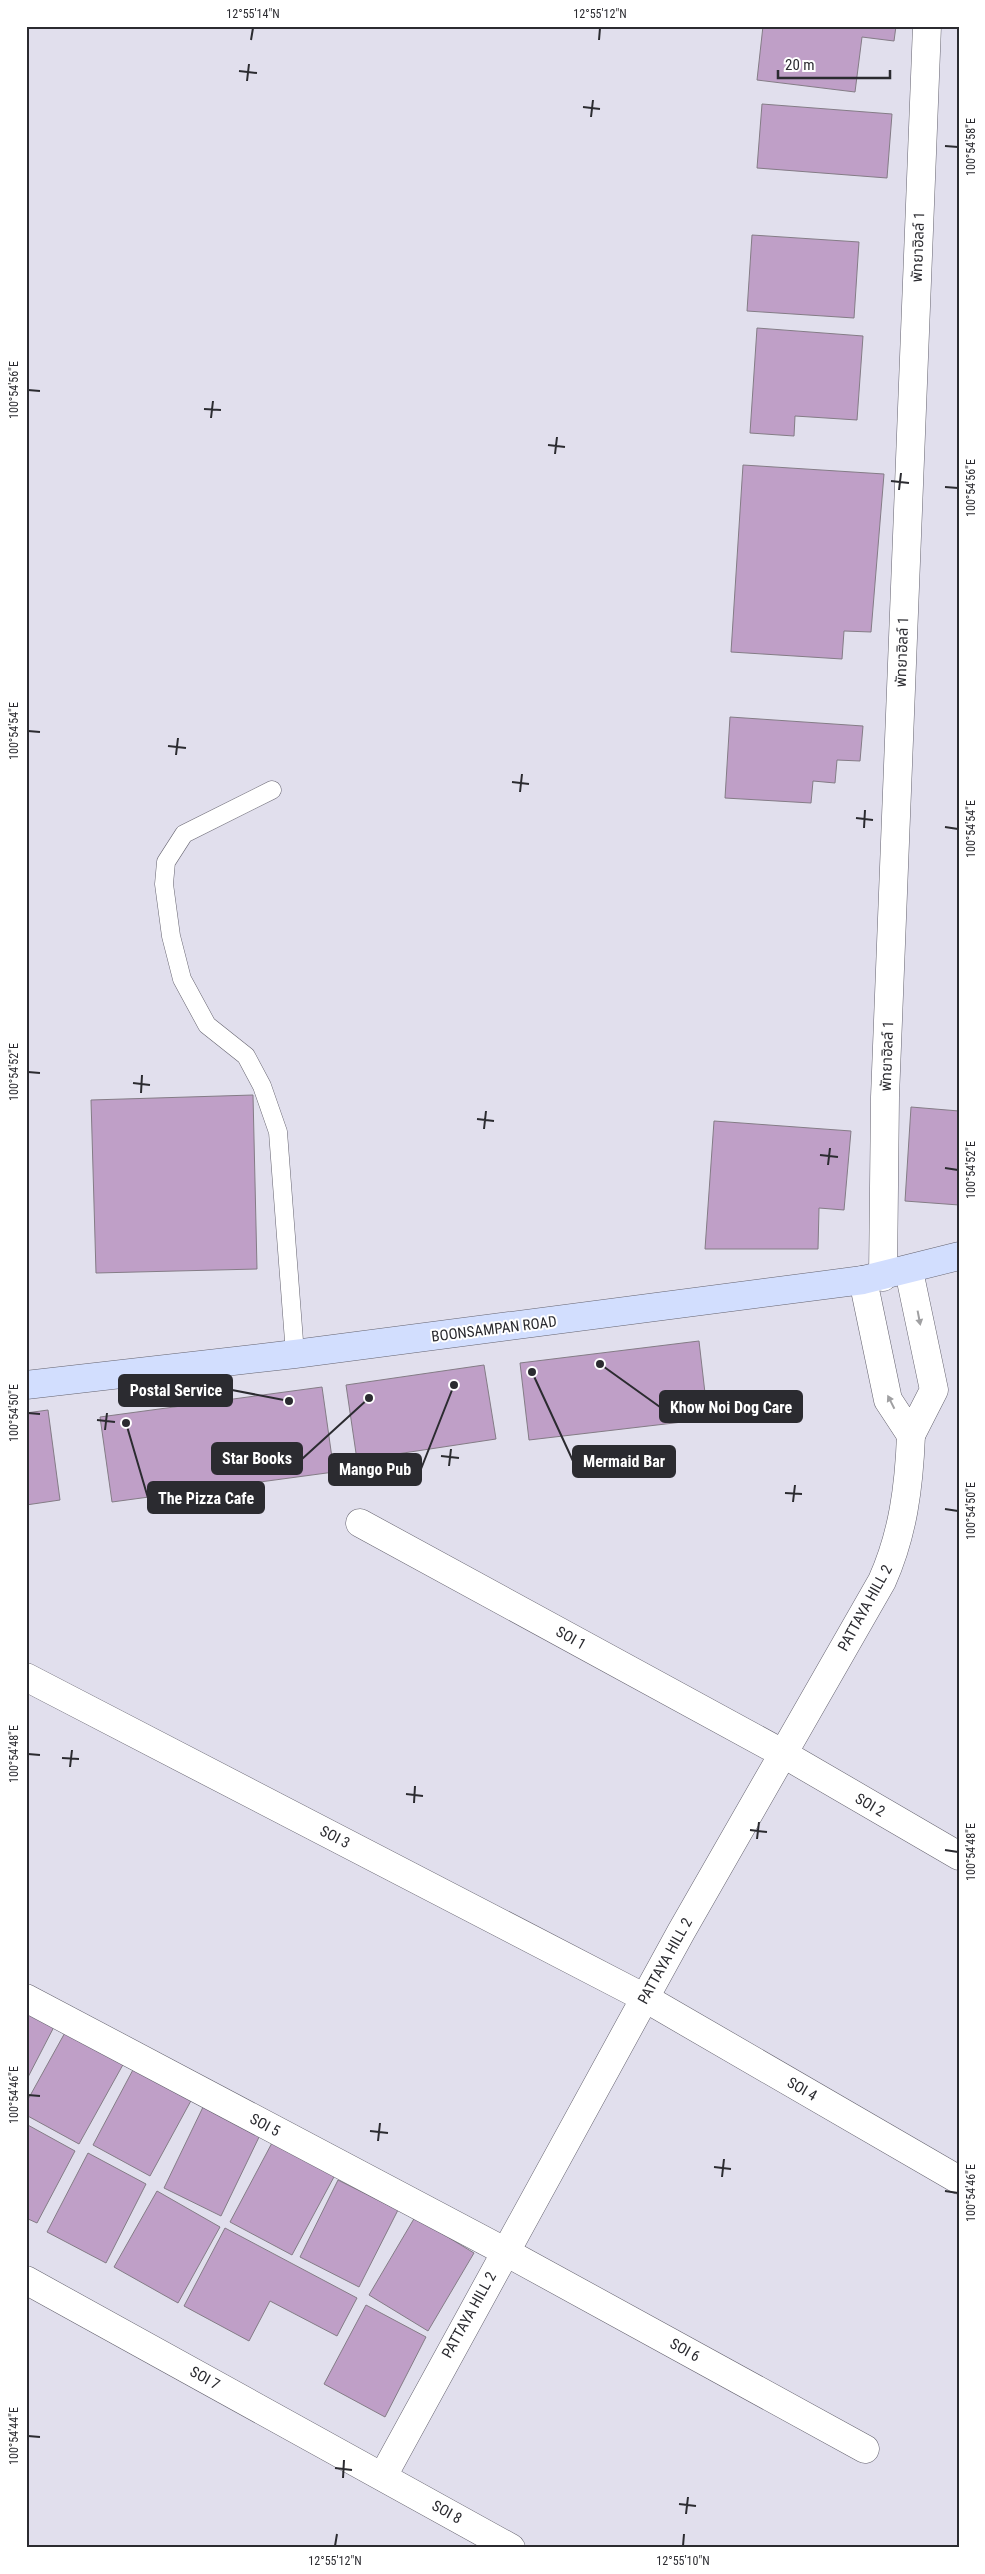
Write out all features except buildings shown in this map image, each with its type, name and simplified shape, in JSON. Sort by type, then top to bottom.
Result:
[{"type":"street","name":"พัทยาฮิลล์ 1","points":[[873,1279],[885,1097],[927,26]]},
{"type":"street","name":"BOONSAMPAN ROAD","points":[[26,1385],[295,1354],[873,1279],[959,1256]]},
{"type":"street","name":"PATTAYA HILL 2","points":[[383,2476],[504,2251],[644,1998],[782,1753],[882,1581],[894,1554],[907,1499],[911,1435],[934,1390],[909,1270]]},
{"type":"street","points":[[873,1279],[888,1400],[911,1435]]},
{"type":"street","name":"SOI 1","points":[[360,1523],[782,1753]]},
{"type":"street","name":"SOI 3","points":[[26,1677],[644,1998]]},
{"type":"street","name":"SOI 2","points":[[782,1753],[959,1856]]},
{"type":"street","name":"SOI 5","points":[[26,1998],[504,2251]]},
{"type":"street","name":"SOI 4","points":[[644,1998],[959,2180]]},
{"type":"street","name":"SOI 6","points":[[504,2251],[865,2449]]},
{"type":"street","name":"SOI 7","points":[[26,2280],[383,2476]]},
{"type":"street","name":"SOI 8","points":[[383,2476],[511,2548]]},
{"type":"lane","points":[[272,790],[184,834],[166,862],[164,884],[170,936],[182,979],[207,1025],[246,1056],[262,1086],[278,1132],[295,1354]]},
{"type":"place","name":"Khow Noi Dog Care","points":[[600,1364]]},
{"type":"place","name":"Mermaid Bar","points":[[532,1372]]},
{"type":"place","name":"Mango Pub","points":[[454,1385]]},
{"type":"place","name":"Star Books","points":[[369,1398]]},
{"type":"place","name":"Postal Service","points":[[289,1401]]},
{"type":"place","name":"The Pizza Cafe","points":[[126,1423]]}]
